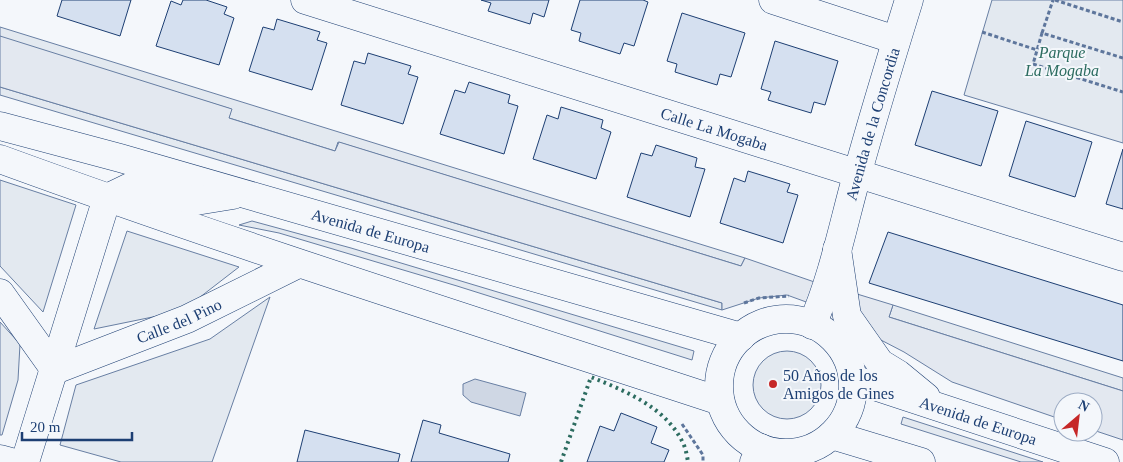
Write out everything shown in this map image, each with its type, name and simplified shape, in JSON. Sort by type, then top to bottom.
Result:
[{"type":"main road","name":"Calle La Mogaba","points":[[305,0],[332,4],[857,174],[1123,257]]},
{"type":"main road","points":[[773,0],[896,40]]},
{"type":"main road","name":"Avenida de la Concordia","points":[[812,325],[820,307],[909,0]]},
{"type":"main road","name":"Avenida de Europa","points":[[0,126],[741,337]]},
{"type":"main road","points":[[0,133],[38,154],[97,174],[108,198],[25,462]]},
{"type":"main road","points":[[0,159],[298,264],[720,401]]},
{"type":"main road","points":[[108,198],[134,185],[196,201],[243,194]]},
{"type":"main road","points":[[837,249],[844,303],[848,316],[880,363],[898,374],[939,408]]},
{"type":"main road","name":"Calle del Pino","points":[[55,370],[187,319],[298,264]]},
{"type":"main road","points":[[0,293],[55,370]]},
{"type":"main road","points":[[775,320],[793,320],[812,325],[827,334],[840,346],[848,362],[853,379],[852,400],[845,419],[832,435],[816,446],[798,452],[757,455],[728,421],[720,401],[719,384],[722,366],[729,350],[741,337],[757,326],[775,320]]},
{"type":"main road","name":"Avenida de Europa","points":[[853,379],[1105,462]]},
{"type":"main road","points":[[832,435],[921,462]]},
{"type":"main road","points":[[0,459],[11,462]]},
{"type":"path","points":[[1123,22],[1054,0],[1033,64],[1123,92]]},
{"type":"path","points":[[982,32],[1037,50]]},
{"type":"path","points":[[1042,33],[1123,58]]},
{"type":"green space","name":"Parque La Mogaba","points":[[992,0],[1123,0],[1123,143],[964,95]]},
{"type":"green space","points":[[0,27],[745,258],[741,266],[338,142],[335,151],[229,118],[231,109],[0,38]]},
{"type":"green space","points":[[0,87],[722,303],[722,310],[0,95]]},
{"type":"green space","points":[[0,180],[76,205],[43,312],[0,266]]},
{"type":"green space","points":[[252,221],[351,248],[694,351],[692,360],[457,286],[279,233],[239,225]]},
{"type":"green space","points":[[127,231],[239,267],[182,311],[94,329]]},
{"type":"green space","points":[[270,297],[212,462],[121,462],[60,445],[76,385],[210,339]]},
{"type":"green space","points":[[893,305],[1123,378],[1123,391],[889,317]]},
{"type":"green space","points":[[0,322],[20,344],[18,380],[2,435],[0,435]]},
{"type":"green space","points":[[787,351],[800,354],[811,361],[818,372],[821,385],[818,398],[811,409],[800,416],[787,419],[774,416],[763,409],[756,398],[753,385],[756,372],[763,361],[774,354]]},
{"type":"green space","points":[[903,417],[1043,462],[1021,462],[901,424]]},
{"type":"shaded area","points":[[0,36],[232,109],[229,118],[335,151],[339,142],[741,266],[745,258],[826,286],[820,307],[787,295],[759,298],[722,310],[722,303],[0,87]]},
{"type":"shaded area","points":[[844,290],[893,305],[889,317],[1123,391],[1123,440],[1103,433],[1103,392],[1053,392],[1053,417],[952,382],[879,339]]},
{"type":"shaded area","points":[[475,379],[526,393],[520,416],[471,402],[463,395],[463,384]]},
{"type":"building","points":[[62,0],[131,0],[120,36],[57,16]]},
{"type":"building","points":[[183,0],[206,0],[227,7],[224,14],[234,18],[219,65],[156,46],[171,1],[181,5]]},
{"type":"building","points":[[481,0],[549,0],[544,17],[533,13],[530,24],[488,11],[491,3]]},
{"type":"building","points":[[580,0],[643,0],[648,2],[634,46],[624,43],[620,54],[579,41],[581,33],[571,30]]},
{"type":"building","points":[[682,13],[745,33],[731,77],[720,74],[717,85],[675,72],[677,64],[667,61]]},
{"type":"building","points":[[277,19],[320,32],[317,40],[327,43],[312,90],[249,71],[263,27],[274,30]]},
{"type":"building","points":[[775,41],[838,61],[825,105],[814,102],[811,113],[768,100],[771,92],[761,89]]},
{"type":"building","points":[[368,53],[411,66],[408,74],[418,77],[403,124],[341,105],[354,61],[365,64]]},
{"type":"building","points":[[469,82],[510,95],[508,103],[518,106],[504,154],[440,134],[455,90],[465,93]]},
{"type":"building","points":[[932,91],[998,111],[981,166],[915,145]]},
{"type":"building","points":[[561,107],[603,120],[601,128],[611,132],[596,179],[533,159],[547,115],[558,119]]},
{"type":"building","points":[[1026,121],[1092,142],[1075,197],[1009,176]]},
{"type":"building","points":[[656,145],[697,158],[695,167],[705,169],[690,217],[627,197],[641,153],[652,156]]},
{"type":"building","points":[[1123,149],[1123,209],[1106,204]]},
{"type":"building","points":[[748,171],[790,184],[787,192],[798,195],[783,243],[720,223],[734,178],[745,182]]},
{"type":"building","points":[[888,232],[1123,305],[1123,361],[869,283]]},
{"type":"building","points":[[621,413],[657,427],[651,443],[669,450],[664,462],[587,462],[600,426],[614,431]]},
{"type":"building","points":[[423,420],[441,425],[439,433],[510,454],[508,462],[411,462]]},
{"type":"building","points":[[305,430],[400,454],[398,462],[297,462]]},
{"type":"hedge","points":[[561,462],[591,377],[631,395],[666,419],[676,430],[683,443],[688,462]]},
{"type":"place","name":"50 Años de los Amigos de Gines","points":[[773,384]]}]
